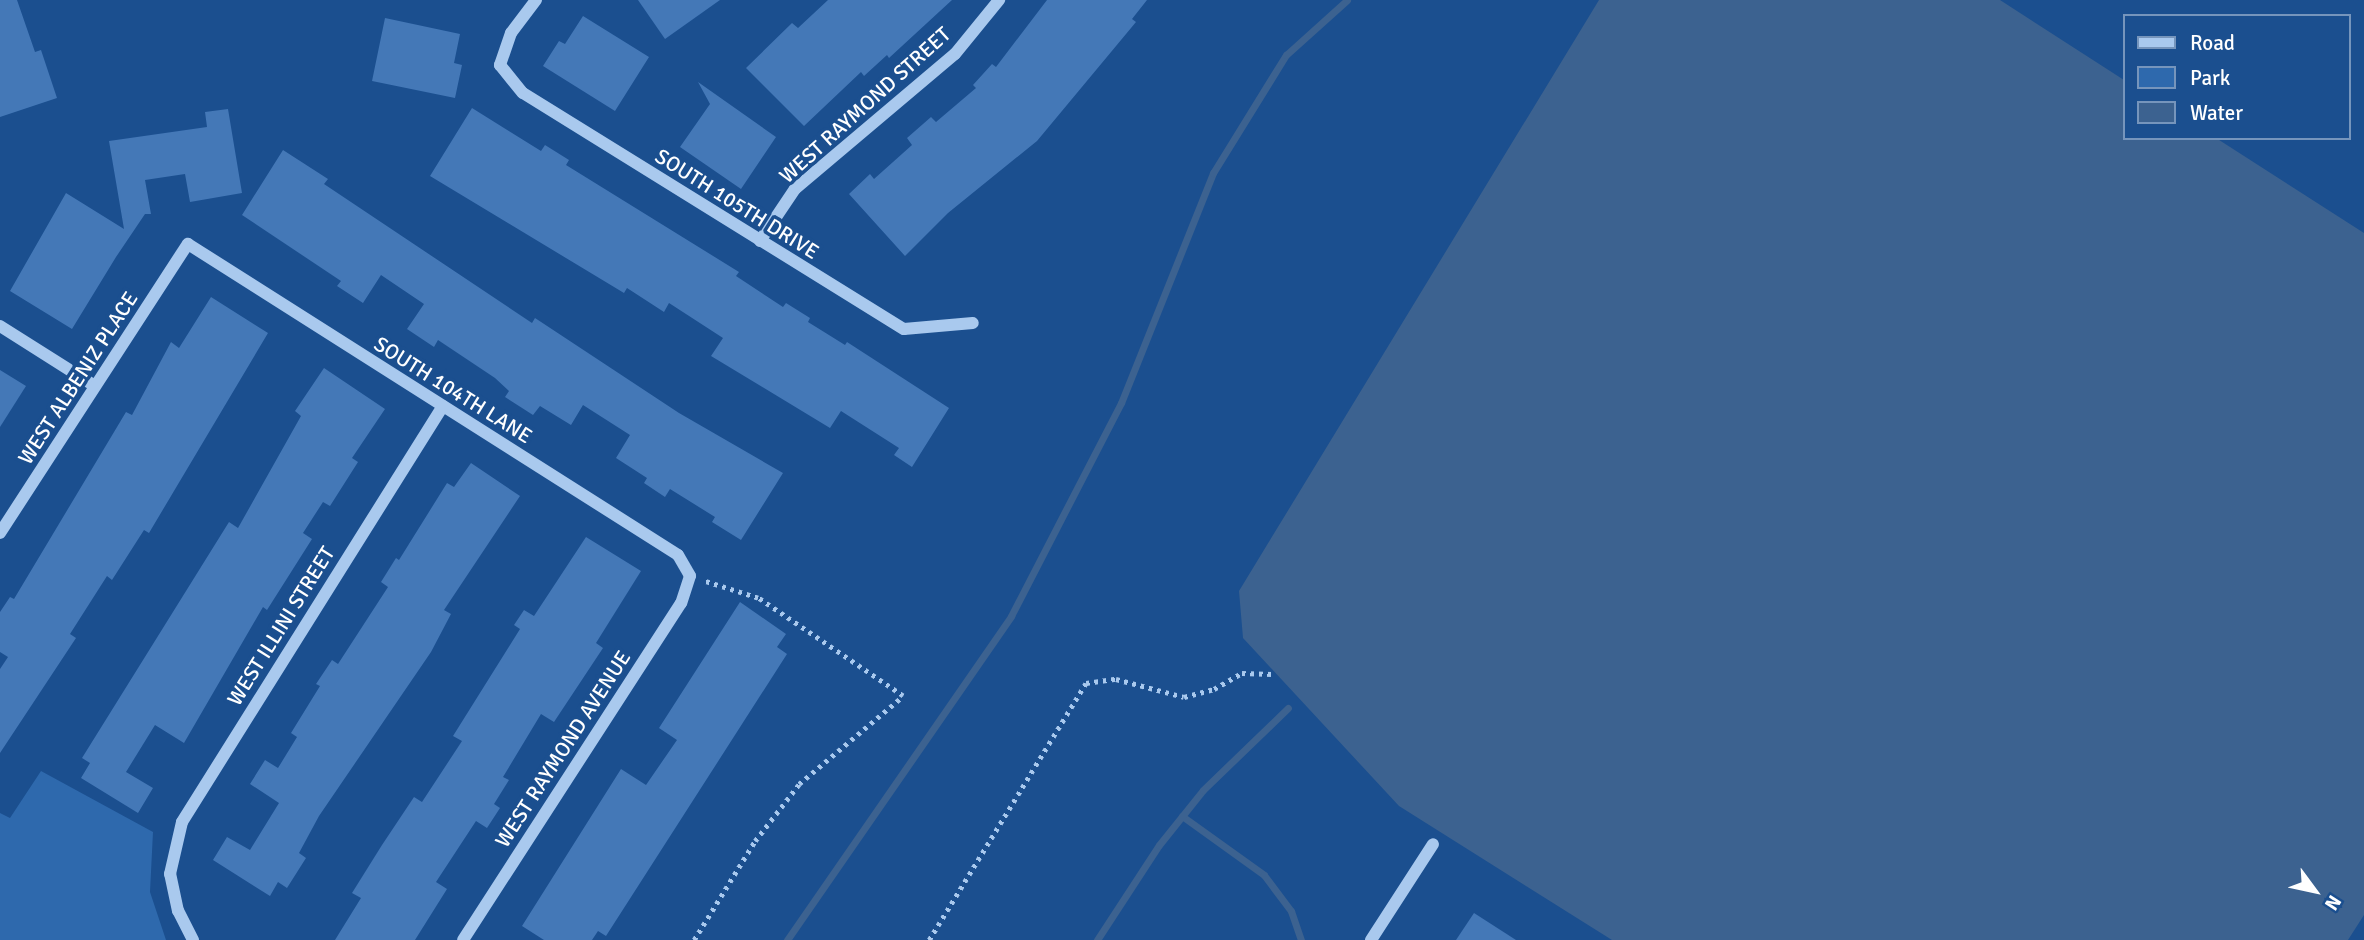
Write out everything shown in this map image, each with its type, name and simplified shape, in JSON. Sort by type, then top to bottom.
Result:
[{"type":"street","name":"SOUTH 105TH DRIVE","points":[[537,0],[512,33],[500,65],[523,93],[904,329],[973,323]]},
{"type":"street","name":"WEST RAYMOND STREET","points":[[760,240],[796,189],[955,54],[999,0]]},
{"type":"street","name":"WEST ALBENIZ PLACE","points":[[0,533],[188,244]]},
{"type":"street","name":"SOUTH 104TH LANE","points":[[188,244],[678,555],[690,576]]},
{"type":"street","points":[[0,326],[95,386]]},
{"type":"street","name":"WEST ILLINI STREET","points":[[193,940],[178,911],[170,874],[182,822],[195,796],[443,406]]},
{"type":"street","name":"WEST RAYMOND AVENUE","points":[[463,940],[681,603],[690,576]]},
{"type":"street","points":[[1371,940],[1433,844]]},
{"type":"path","points":[[690,576],[758,598],[903,696],[799,784],[755,841],[695,940]]},
{"type":"path","points":[[929,940],[1086,683],[1116,679],[1184,697],[1214,689],[1242,673],[1273,674]]},
{"type":"green space","points":[[41,771],[153,832],[150,892],[166,940],[0,940],[0,813],[10,818]]},
{"type":"water","points":[[1599,0],[2000,0],[2122,79],[2122,140],[2219,140],[2364,233],[2364,915],[2348,940],[1612,940],[1399,806],[1243,638],[1239,591]]},
{"type":"building","points":[[0,0],[17,0],[35,52],[41,50],[57,98],[0,117]]},
{"type":"building","points":[[638,0],[720,0],[665,39]]},
{"type":"building","points":[[828,0],[952,0],[889,58],[887,55],[864,76],[861,72],[804,126],[746,68],[792,23],[798,28]]},
{"type":"building","points":[[1047,0],[1147,0],[1132,19],[1136,22],[1037,141],[948,213],[905,256],[849,194],[870,174],[874,179],[912,145],[907,138],[931,117],[936,122],[976,88],[973,85],[992,64],[996,67]]},
{"type":"building","points":[[583,16],[649,57],[615,111],[543,66],[559,41],[565,44]]},
{"type":"building","points":[[385,18],[460,34],[454,63],[462,65],[455,98],[372,81]]},
{"type":"building","points":[[698,82],[776,137],[741,189],[680,147],[710,104]]},
{"type":"building","points":[[472,108],[541,151],[545,145],[569,160],[566,165],[739,272],[736,276],[783,307],[786,303],[810,318],[808,322],[845,345],[847,342],[949,408],[912,467],[894,455],[899,448],[841,411],[830,428],[711,356],[723,338],[669,303],[664,312],[627,288],[624,293],[430,176]]},
{"type":"building","points":[[228,109],[242,193],[190,202],[185,174],[145,180],[151,214],[145,214],[72,329],[10,291],[66,193],[124,229],[109,141],[207,127],[205,112]]},
{"type":"building","points":[[283,150],[328,179],[324,184],[532,323],[535,318],[679,413],[783,473],[741,540],[712,522],[715,517],[670,489],[665,497],[644,483],[647,478],[616,458],[630,435],[583,405],[571,425],[540,406],[533,415],[505,397],[509,391],[495,378],[438,340],[434,347],[407,329],[424,304],[381,275],[363,303],[337,286],[341,281],[242,215]]},
{"type":"building","points":[[211,297],[268,333],[149,533],[144,530],[112,580],[107,576],[70,634],[76,638],[0,753],[0,669],[8,657],[0,652],[0,612],[10,597],[14,599],[126,412],[132,415],[171,342],[179,348]]},
{"type":"building","points":[[324,368],[385,409],[352,458],[358,462],[330,506],[323,502],[303,533],[312,539],[267,610],[263,607],[184,743],[155,725],[126,772],[153,788],[138,813],[81,778],[90,763],[82,758],[229,522],[238,528],[301,416],[295,411]]},
{"type":"building","points":[[0,370],[26,386],[0,427]]},
{"type":"building","points":[[471,463],[520,496],[444,610],[451,614],[431,652],[319,816],[299,853],[306,858],[287,888],[278,882],[270,896],[213,860],[227,837],[250,850],[279,803],[250,784],[265,760],[278,768],[297,737],[291,733],[320,686],[316,684],[332,660],[338,664],[388,587],[381,582],[396,558],[399,560],[447,483],[454,487]]},
{"type":"building","points":[[586,537],[641,571],[596,643],[603,648],[554,722],[541,714],[503,777],[509,780],[494,804],[500,808],[487,828],[476,821],[436,882],[447,889],[415,940],[335,940],[361,898],[352,893],[382,845],[414,797],[422,802],[462,741],[453,736],[520,629],[514,625],[524,610],[534,616]]},
{"type":"building","points":[[740,602],[786,634],[777,647],[787,654],[606,936],[598,931],[592,940],[544,940],[522,926],[621,769],[646,785],[677,740],[659,728]]},
{"type":"building","points":[[1474,913],[1516,940],[1456,940]]},
{"type":"waterway","points":[[787,940],[1011,616],[1121,403],[1213,173],[1286,55],[1347,0]]},
{"type":"waterway","points":[[1097,940],[1159,845],[1203,790],[1288,708]]},
{"type":"waterway","points":[[1182,816],[1264,875],[1291,911],[1301,940]]}]
